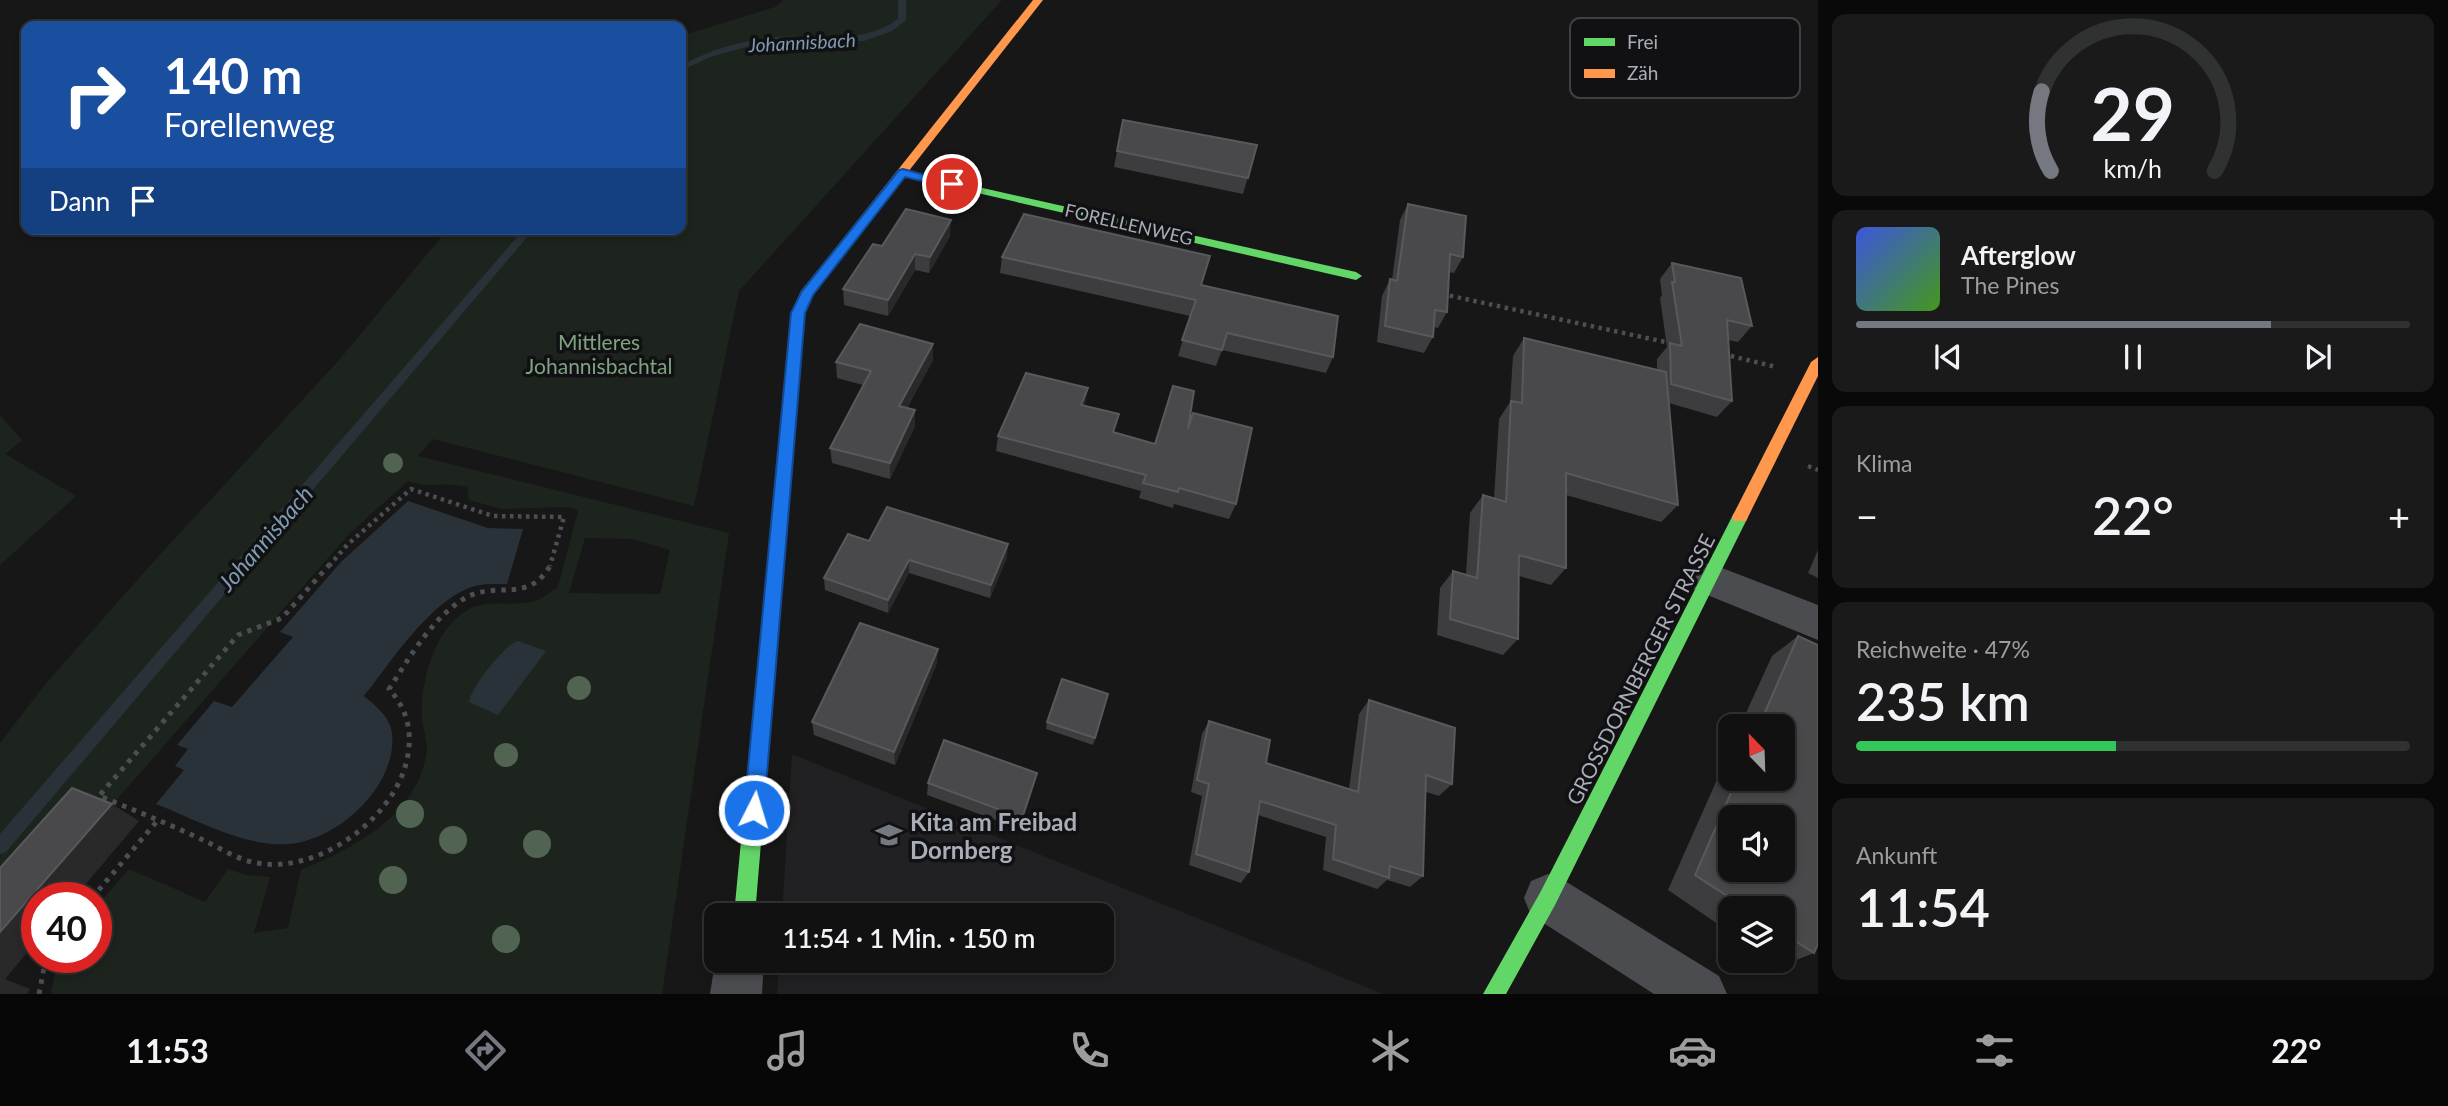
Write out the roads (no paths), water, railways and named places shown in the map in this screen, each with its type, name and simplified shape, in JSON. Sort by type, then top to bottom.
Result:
[{"type":"street","points":[[745,903],[784,494],[798,313],[806,294],[1038,0]]},
{"type":"street","name":"FORELLENWEG","points":[[903,173],[1356,276]]},
{"type":"street","name":"GROSSDORNBERGER STRASSE","points":[[1494,994],[1548,898],[1818,362]]},
{"type":"street","points":[[1709,579],[1818,623]]},
{"type":"street","points":[[1548,898],[1701,994]]},
{"type":"street","points":[[736,994],[738,973]]},
{"type":"waterway","name":"Johannisbach","points":[[686,66],[721,51],[750,43],[794,39],[851,40],[877,35],[902,20],[902,0]]},
{"type":"waterway","name":"Johannisbach","points":[[0,846],[524,235]]},
{"type":"place","name":"Kita am Freibad Dornberg","points":[[889,835]]},
{"type":"park label","name":"Mittleres Johannisbachtal","points":[[599,353]]}]
